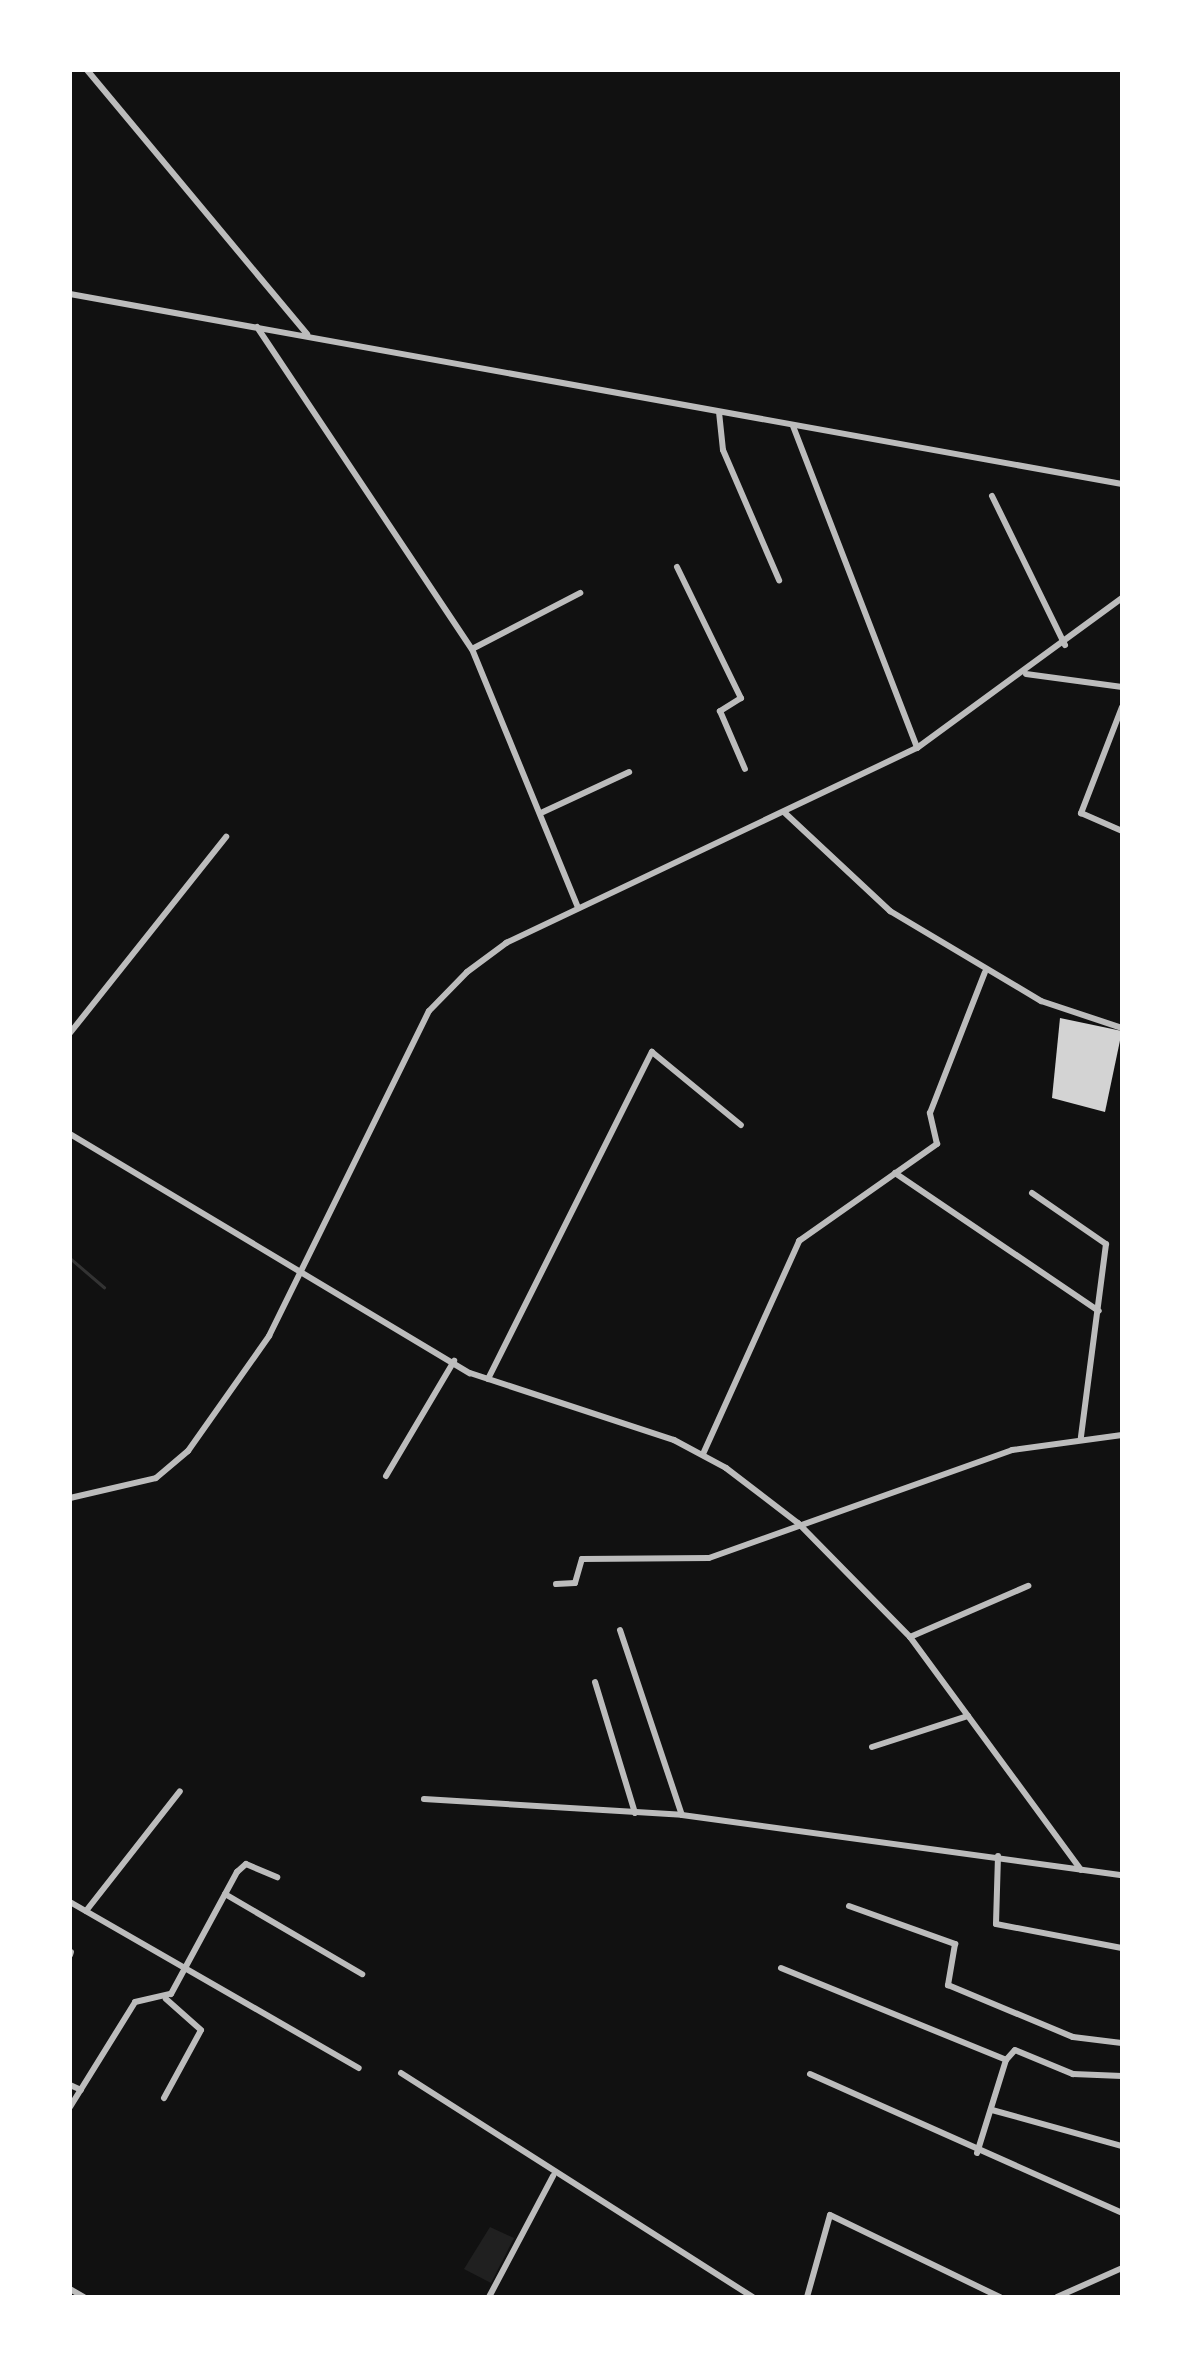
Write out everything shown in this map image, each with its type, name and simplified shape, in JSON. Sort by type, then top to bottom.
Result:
[{"type":"street","points":[[87,70],[308,335]]},
{"type":"street","points":[[70,294],[1122,484]]},
{"type":"street","points":[[256,326],[472,650],[543,812],[578,908]]},
{"type":"street","points":[[719,412],[723,450],[779,580]]},
{"type":"street","points":[[792,424],[917,748]]},
{"type":"street","points":[[992,496],[1065,644]]},
{"type":"street","points":[[676,566],[740,698],[720,711],[745,769]]},
{"type":"street","points":[[472,650],[580,593]]},
{"type":"street","points":[[70,1498],[171,1471],[269,1336],[429,1011],[506,943],[917,748],[1026,674],[1122,598]]},
{"type":"street","points":[[1026,674],[1122,687]]},
{"type":"street","points":[[1122,707],[1081,813],[1122,830]]},
{"type":"street","points":[[543,812],[629,772]]},
{"type":"street","points":[[786,812],[861,890],[986,972],[1122,1028]]},
{"type":"street","points":[[70,1033],[226,837]]},
{"type":"street","points":[[703,1454],[799,1241],[938,1141],[930,1112],[986,972]]},
{"type":"street","points":[[488,1379],[652,1052],[741,1125]]},
{"type":"street","points":[[70,1134],[454,1361],[488,1379],[703,1454],[798,1523],[910,1637],[1081,1870]]},
{"type":"street","points":[[896,1173],[1098,1311]]},
{"type":"street","points":[[1032,1193],[1106,1244],[1082,1437]]},
{"type":"street","points":[[386,1476],[454,1361]]},
{"type":"street","points":[[556,1584],[575,1583],[582,1559],[668,1553],[698,1560],[1012,1450],[1082,1437],[1122,1435]]},
{"type":"street","points":[[910,1637],[1028,1586]]},
{"type":"street","points":[[620,1630],[682,1815]]},
{"type":"street","points":[[595,1682],[636,1814]]},
{"type":"street","points":[[872,1747],[968,1716]]},
{"type":"street","points":[[86,1911],[180,1791]]},
{"type":"street","points":[[424,1800],[682,1815],[1122,1876]]},
{"type":"street","points":[[998,1856],[996,1924],[1122,1948]]},
{"type":"street","points":[[164,1998],[246,1864],[277,1877]]},
{"type":"street","points":[[225,1894],[362,1974]]},
{"type":"street","points":[[70,1902],[182,1970],[359,2068]]},
{"type":"street","points":[[848,1906],[955,1944],[948,1986],[1073,2037],[1122,2043]]},
{"type":"street","points":[[781,1968],[1006,2060]]},
{"type":"street","points":[[70,2108],[134,2002],[148,1992],[164,1998],[200,2030],[164,2098]]},
{"type":"street","points":[[977,2152],[1006,2060],[1015,2050],[1073,2074],[1122,2076]]},
{"type":"street","points":[[400,2073],[553,2176],[753,2297]]},
{"type":"street","points":[[810,2074],[907,2111],[977,2152],[1122,2213]]},
{"type":"street","points":[[70,2085],[80,2090]]},
{"type":"street","points":[[992,2110],[1122,2146]]},
{"type":"street","points":[[489,2297],[553,2176]]},
{"type":"street","points":[[807,2297],[830,2215],[1000,2297]]},
{"type":"street","points":[[1057,2297],[1122,2268]]},
{"type":"street","points":[[70,2289],[84,2297]]},
{"type":"shaded area","points":[[490,2227],[514,2238],[491,2283],[464,2269]]},
{"type":"building","points":[[1060,1018],[1122,1031],[1105,1112],[1052,1098]]},
{"type":"waterway","points":[[70,1258],[104,1287]]}]
